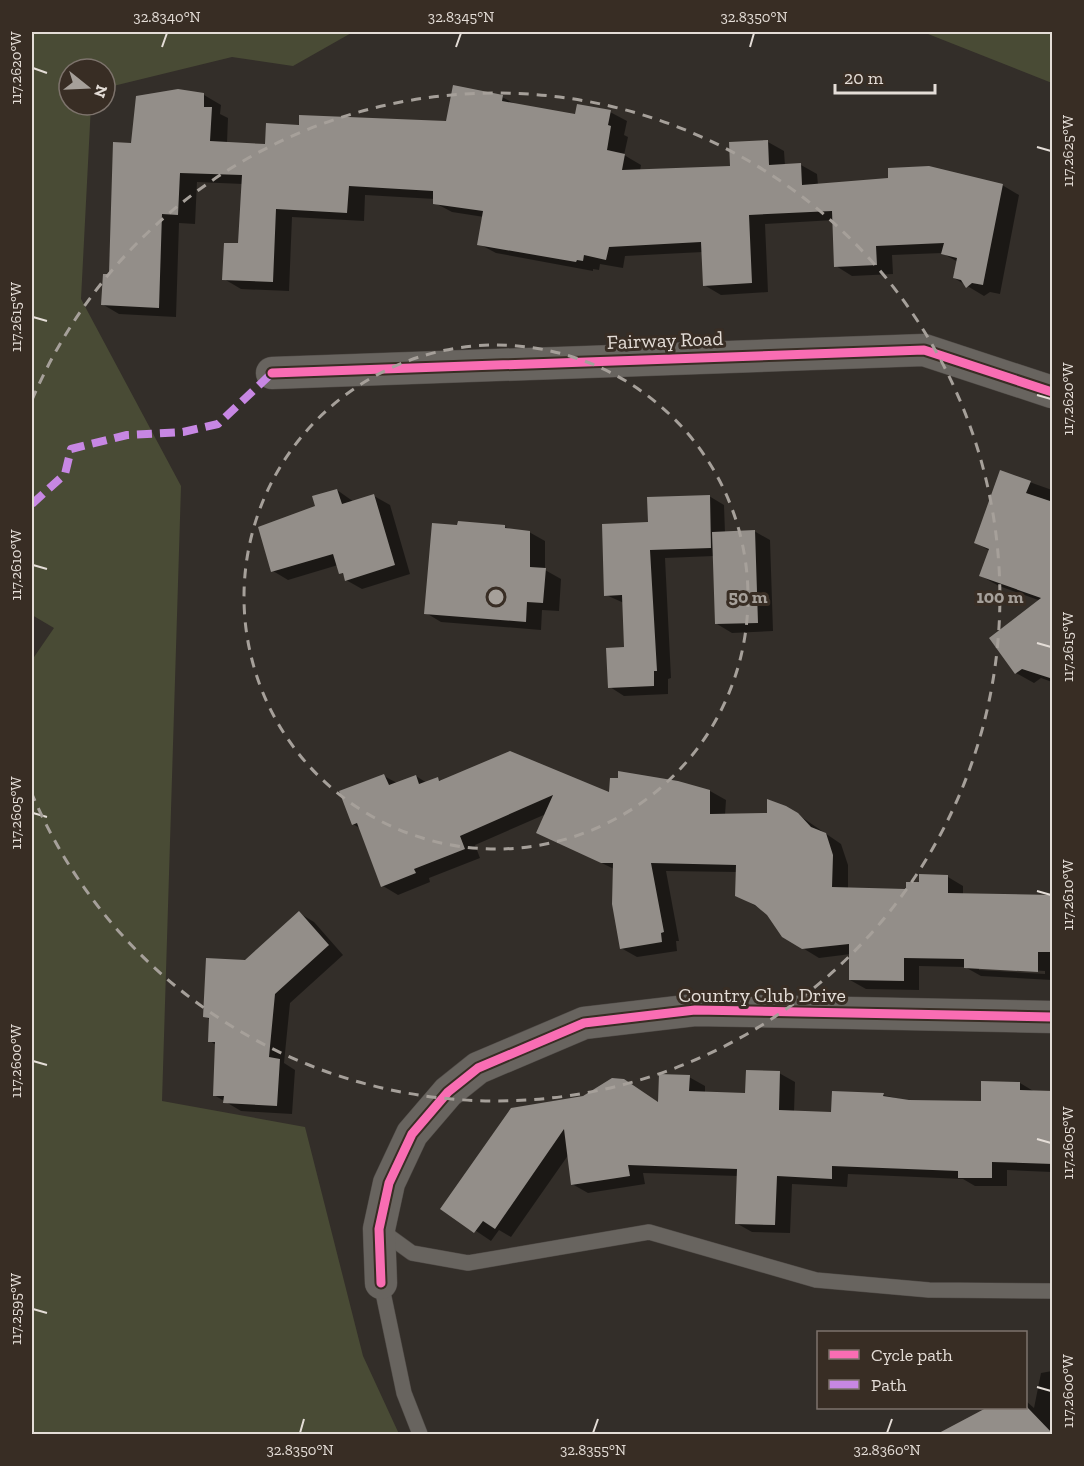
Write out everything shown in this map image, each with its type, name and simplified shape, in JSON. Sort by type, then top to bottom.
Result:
[{"type":"street","name":"Fairway Road","points":[[272,373],[924,350],[1053,392]]},
{"type":"street","name":"Country Club Drive","points":[[381,1282],[379,1229],[389,1183],[412,1134],[448,1092],[478,1068],[584,1023],[694,1010],[1053,1017]]},
{"type":"lane","points":[[379,1229],[412,1253],[468,1263],[649,1232],[816,1280],[929,1290],[1053,1291]]},
{"type":"lane","points":[[381,1282],[404,1393],[420,1434]]},
{"type":"green space","points":[[32,32],[353,32],[293,66],[232,57],[117,85],[117,57],[57,57],[57,117],[90,117],[81,299],[181,486],[162,1101],[305,1127],[363,1356],[399,1434],[32,1434],[32,660],[54,628],[32,615]]},
{"type":"green space","points":[[923,32],[1052,32],[1052,83]]},
{"type":"building","points":[[453,85],[503,95],[502,101],[575,114],[577,104],[611,110],[607,150],[625,154],[622,170],[730,166],[729,142],[768,140],[769,165],[801,163],[802,185],[888,178],[888,168],[929,166],[1003,184],[983,285],[972,283],[966,288],[961,280],[953,278],[957,258],[941,254],[944,243],[876,246],[877,265],[834,267],[832,211],[749,215],[752,283],[703,286],[701,242],[609,247],[606,260],[584,255],[583,261],[577,260],[576,262],[477,245],[483,211],[433,204],[433,191],[349,186],[347,213],[276,209],[273,282],[222,280],[224,243],[238,243],[242,175],[180,173],[178,215],[162,214],[159,308],[101,305],[103,274],[109,274],[113,142],[131,143],[136,96],[178,89],[204,93],[204,107],[212,107],[210,141],[265,144],[266,123],[299,125],[299,115],[446,121]]},
{"type":"building","points":[[1000,470],[1031,481],[1026,493],[1053,502],[1053,679],[1022,669],[1015,674],[989,638],[1041,598],[979,576],[989,549],[974,543]]},
{"type":"building","points":[[337,489],[342,504],[374,494],[395,565],[345,581],[343,573],[339,574],[333,554],[271,572],[258,527],[315,506],[312,496]]},
{"type":"building","points":[[710,495],[711,548],[650,550],[657,671],[654,671],[654,686],[608,688],[606,648],[624,647],[622,595],[604,596],[602,524],[648,522],[647,497]]},
{"type":"building","points":[[458,521],[505,525],[505,528],[530,531],[530,567],[546,568],[543,603],[527,602],[526,622],[424,614],[432,523],[457,525]]},
{"type":"building","points":[[755,530],[758,623],[715,624],[712,532]]},
{"type":"building","points":[[510,751],[609,792],[610,778],[618,778],[618,771],[678,781],[710,790],[710,814],[767,813],[767,799],[786,806],[798,813],[811,827],[826,833],[833,855],[832,887],[906,889],[906,882],[919,882],[919,874],[948,875],[948,893],[1053,895],[1053,952],[1038,952],[1038,972],[964,968],[964,959],[904,958],[904,981],[849,980],[849,944],[802,949],[782,937],[767,915],[755,905],[735,896],[736,865],[651,863],[664,932],[661,933],[662,942],[620,949],[612,904],[613,863],[601,863],[536,833],[553,795],[460,836],[465,849],[414,869],[416,873],[381,887],[357,823],[352,825],[339,791],[384,774],[389,785],[416,775],[419,784],[438,777],[439,781]]},
{"type":"building","points":[[299,911],[329,945],[275,994],[269,1057],[280,1059],[277,1106],[223,1103],[224,1096],[213,1096],[215,1042],[208,1042],[209,1018],[203,1017],[206,958],[245,960]]},
{"type":"building","points":[[746,1070],[780,1071],[779,1110],[831,1112],[832,1091],[884,1093],[883,1096],[909,1100],[981,1101],[981,1081],[1020,1082],[1020,1090],[1053,1091],[1053,1164],[992,1162],[992,1178],[958,1178],[958,1171],[832,1166],[832,1179],[777,1176],[775,1225],[735,1224],[737,1169],[628,1165],[630,1176],[571,1185],[564,1129],[495,1229],[483,1221],[474,1233],[440,1209],[511,1108],[583,1096],[612,1078],[624,1079],[658,1102],[659,1074],[690,1075],[689,1091],[745,1093]]},
{"type":"building","points":[[1027,1407],[1053,1434],[937,1434],[984,1409],[1027,1409]]},
{"type":"marked path","points":[[32,504],[65,474],[71,449],[127,435],[183,432],[218,424],[272,373]]},
{"type":"cycle path","points":[[272,373],[924,350],[1052,392]]},
{"type":"cycle path","points":[[381,1283],[379,1229],[389,1183],[412,1134],[448,1092],[478,1068],[584,1023],[695,1010],[1052,1017]]}]
